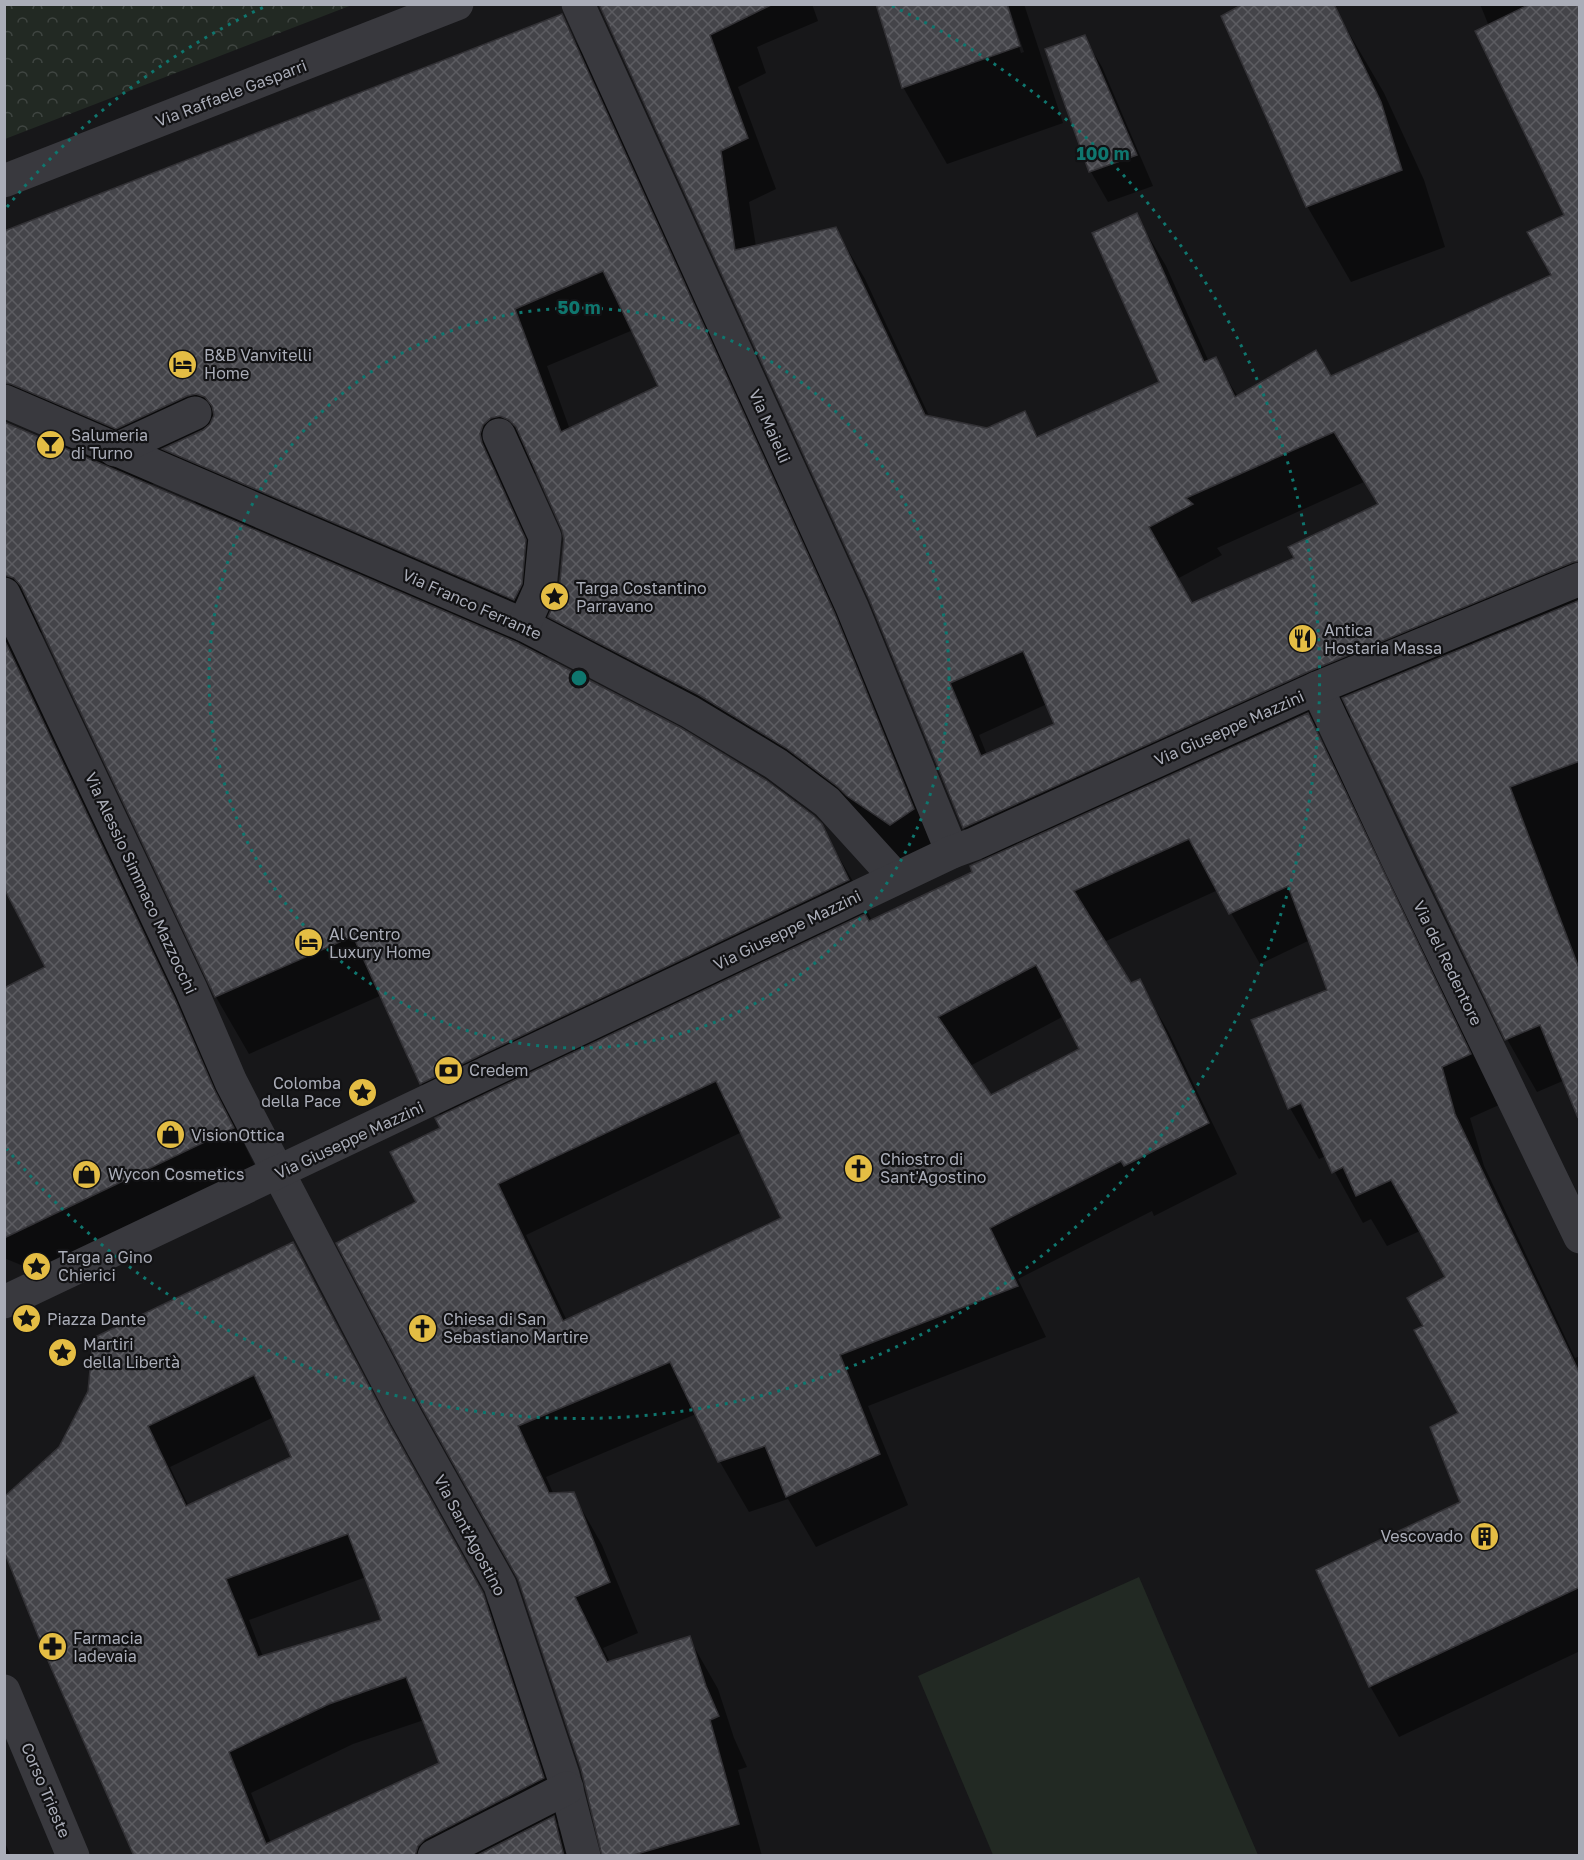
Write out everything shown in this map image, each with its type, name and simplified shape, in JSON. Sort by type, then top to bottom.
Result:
[{"type":"street","name":"Via Raffaele Gasparri","points":[[4,181],[457,4]]},
{"type":"street","name":"Via Maielli","points":[[578,4],[852,607],[952,852]]},
{"type":"street","name":"Via Franco Ferrante","points":[[4,400],[115,450],[524,625],[690,712],[776,764],[827,802],[896,878]]},
{"type":"street","points":[[115,450],[195,413]]},
{"type":"street","points":[[498,435],[545,537],[540,589],[524,625]]},
{"type":"street","name":"Via Giuseppe Mazzini","points":[[4,1302],[952,852],[1317,688],[1580,579]]},
{"type":"street","name":"Via Alessio Simmaco Mazzocchi","points":[[4,594],[191,989],[231,1082],[310,1234]]},
{"type":"street","name":"Via del Redentore","points":[[1317,688],[1580,1237]]},
{"type":"street","name":"Via Sant'Agostino","points":[[310,1234],[406,1417],[500,1585],[567,1788],[584,1856]]},
{"type":"street","name":"Corso Trieste","points":[[4,1691],[74,1856]]},
{"type":"street","points":[[434,1856],[567,1788]]},
{"type":"green space","points":[[5,4],[352,4],[352,5],[5,139]]},
{"type":"green space","points":[[1139,1577],[1258,1855],[993,1855],[918,1676]]},
{"type":"building","points":[[599,4],[773,4],[710,35],[748,138],[721,151],[735,250],[836,227],[925,415],[987,428],[1025,411],[1037,437],[1159,382],[1092,233],[1137,213],[1204,362],[1216,357],[1235,397],[1316,350],[1331,376],[1551,275],[1527,232],[1564,215],[1475,31],[1530,4],[1580,4],[1580,561],[1310,671],[963,828],[869,599]],"holes":[[[1334,432],[1378,504],[1288,547],[1294,558],[1192,603],[1149,527],[1193,504],[1186,498]],[[1023,651],[1054,724],[981,756],[950,683]]]},
{"type":"building","points":[[876,4],[1007,4],[1020,46],[902,88]]},
{"type":"building","points":[[1243,4],[1334,4],[1381,102],[1402,170],[1306,207],[1221,16]]},
{"type":"building","points":[[562,14],[835,614],[914,809],[890,825],[847,796],[786,748],[699,695],[548,617],[559,591],[564,539],[516,427],[509,420],[500,416],[491,418],[483,425],[480,434],[526,540],[522,584],[514,600],[162,449],[203,430],[210,424],[214,415],[212,406],[205,397],[196,394],[187,396],[116,429],[4,383],[4,231]],"holes":[[[603,271],[658,386],[561,432],[515,309]]]},
{"type":"building","points":[[1085,35],[1137,155],[1089,172],[1045,49]]},
{"type":"building","points":[[4,422],[516,642],[681,728],[766,780],[814,816],[822,824],[849,880],[420,1084],[353,936],[215,997],[21,586],[14,578],[4,575]]},
{"type":"building","points":[[1580,600],[1580,761],[1510,787],[1580,971],[1578,1118],[1540,1025],[1505,1040],[1342,698]]},
{"type":"building","points":[[4,639],[234,1128],[4,1238],[4,988],[45,967],[4,888]]},
{"type":"building","points":[[1308,713],[1471,1054],[1442,1067],[1455,1114],[1580,1374],[1580,1587],[1369,1687],[1316,1570],[1460,1502],[1430,1427],[1458,1413],[1414,1330],[1423,1326],[1407,1298],[1445,1277],[1391,1180],[1356,1196],[1343,1167],[1332,1173],[1301,1103],[1288,1109],[1251,1020],[1327,990],[1288,886],[1229,914],[1189,839],[1074,891],[1131,983],[1140,979],[1209,1123],[1124,1166],[1121,1161],[990,1228],[1018,1286],[840,1355],[880,1454],[786,1497],[765,1446],[718,1462],[670,1362],[518,1426],[549,1493],[574,1492],[610,1582],[575,1597],[607,1662],[690,1636],[706,1686],[719,1716],[710,1720],[739,1824],[630,1856],[602,1856],[581,1769],[518,1579],[422,1408],[336,1243],[416,1202],[390,1152],[440,1128],[435,1118],[865,914],[869,921],[972,872],[970,866]],"holes":[[[1036,965],[1079,1049],[991,1095],[938,1017]],[[716,1081],[781,1218],[563,1321],[498,1184]]]},
{"type":"building","points":[[293,1242],[390,1426],[483,1593],[544,1778],[425,1839],[418,1846],[415,1856],[134,1856],[49,1663],[4,1551],[4,1497],[59,1447],[88,1391],[93,1338]],"holes":[[[254,1375],[291,1457],[186,1506],[148,1426]],[[348,1534],[381,1620],[258,1657],[226,1579]],[[406,1677],[439,1763],[266,1844],[229,1752],[329,1704]]]},
{"type":"building","points":[[554,1816],[564,1856],[476,1856]]},
{"type":"place","name":"B&B Vanvitelli Home","points":[[183,364]]},
{"type":"place","name":"Salumeria di Turno","points":[[50,444]]},
{"type":"place","name":"Targa Costantino Parravano","points":[[555,597]]},
{"type":"place","name":"Antica Hostaria Massa","points":[[1303,639]]},
{"type":"place","name":"Al Centro Luxury Home","points":[[308,943]]},
{"type":"place","name":"Credem","points":[[448,1070]]},
{"type":"place","name":"Colomba della Pace","points":[[362,1092]]},
{"type":"place","name":"VisionOttica","points":[[170,1135]]},
{"type":"place","name":"Chiostro di Sant'Agostino","points":[[859,1168]]},
{"type":"place","name":"Wycon Cosmetics","points":[[87,1174]]},
{"type":"place","name":"Targa a Gino Chierici","points":[[37,1266]]},
{"type":"place","name":"Piazza Dante","points":[[26,1319]]},
{"type":"place","name":"Chiesa di San Sebastiano Martire","points":[[422,1328]]},
{"type":"place","name":"Martiri della Libertà","points":[[62,1353]]},
{"type":"place","name":"Vescovado","points":[[1484,1536]]},
{"type":"place","name":"Farmacia Iadevaia","points":[[52,1647]]}]
